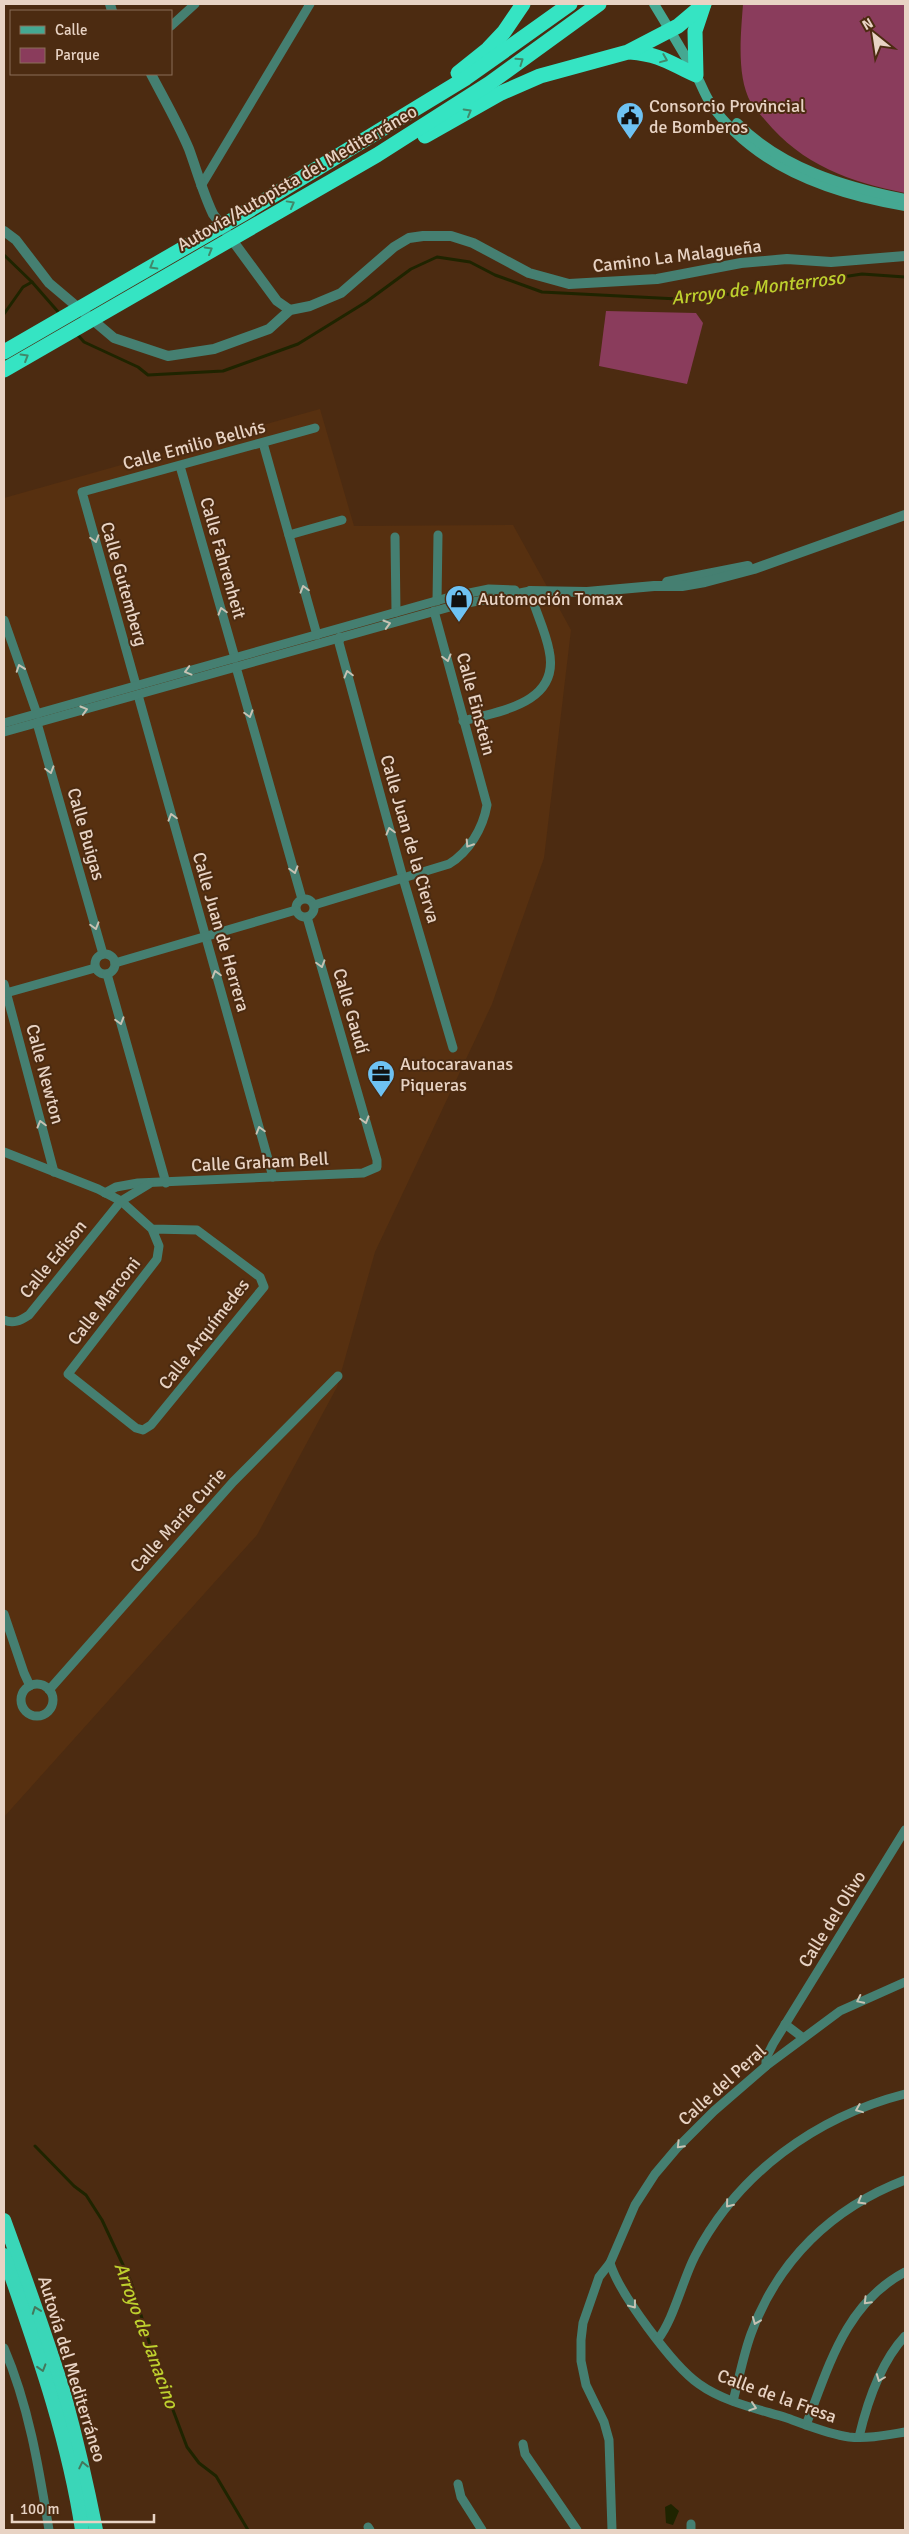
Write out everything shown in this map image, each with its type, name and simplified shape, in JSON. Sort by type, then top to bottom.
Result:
[{"type":"highway","points":[[424,104],[462,69],[488,49],[504,32],[523,4]]},
{"type":"highway","name":"Autovía/Autopista del Mediterráneo","points":[[4,370],[42,339],[244,221],[466,78],[570,4]]},
{"type":"highway","name":"Autovía/Autopista del Mediterráneo","points":[[244,221],[377,155],[490,83],[600,4]]},
{"type":"highway","points":[[377,155],[422,138],[501,93],[540,76],[628,52],[670,31],[704,4]]},
{"type":"highway","points":[[628,52],[650,54],[667,59],[696,75],[696,31],[704,4]]},
{"type":"highway","name":"Autovía/Autopista del Mediterráneo","points":[[4,352],[42,339]]},
{"type":"highway","name":"Autovía del Mediterráneo","points":[[4,2220],[43,2328],[64,2396],[80,2452],[96,2530]]},
{"type":"highway","name":"Autovía del Mediterráneo","points":[[4,2255],[63,2437],[82,2530]]},
{"type":"main road","points":[[656,7],[696,75],[722,108],[742,129],[766,148],[820,176],[868,192],[905,199]]},
{"type":"main road","points":[[696,75],[700,86],[718,112],[739,134],[775,162],[828,188],[875,201],[905,206]]},
{"type":"street","points":[[172,25],[195,4]]},
{"type":"street","points":[[201,186],[310,4]]},
{"type":"street","points":[[152,75],[172,112],[189,150],[213,214],[276,301],[290,310]]},
{"type":"street","name":"Camino La Malagueña","points":[[4,231],[16,240],[50,283],[114,338],[168,356],[214,349],[269,329],[290,310],[310,306],[341,293],[394,247],[409,238],[423,236],[436,235],[458,238],[473,243],[530,273],[569,284],[657,278],[741,263],[787,259],[831,262],[905,256]]},
{"type":"street","name":"Calle Emilio Bellvis","points":[[82,492],[315,428]]},
{"type":"street","points":[[263,443],[317,636]]},
{"type":"street","name":"Calle Fahrenheit","points":[[180,466],[236,662]]},
{"type":"street","name":"Calle Gutemberg","points":[[82,492],[136,685]]},
{"type":"street","points":[[4,723],[37,718],[138,695],[236,662],[261,651],[396,612],[475,592],[504,589],[588,592],[654,586],[692,576],[776,561],[905,515]]},
{"type":"street","points":[[289,536],[342,520]]},
{"type":"street","points":[[437,601],[438,535]]},
{"type":"street","points":[[395,537],[396,612]]},
{"type":"street","points":[[4,732],[63,706],[136,685],[295,650],[434,611],[530,591]]},
{"type":"street","points":[[464,721],[505,710],[540,692],[547,682],[550,670],[550,651],[530,591]]},
{"type":"street","points":[[434,611],[439,605],[462,599],[475,592]]},
{"type":"street","name":"Calle Einstein","points":[[403,878],[440,868],[457,859],[481,826],[487,805],[434,611]]},
{"type":"street","name":"Calle Buigas","points":[[4,620],[37,718],[103,954]]},
{"type":"street","points":[[295,650],[317,636]]},
{"type":"street","name":"Calle Juan de la Cierva","points":[[340,637],[339,643],[403,878],[453,1048]]},
{"type":"street","points":[[236,662],[302,898]]},
{"type":"street","points":[[105,694],[112,697],[131,692],[138,695]]},
{"type":"street","name":"Calle Juan de Herrera","points":[[138,695],[273,1177]]},
{"type":"street","points":[[314,905],[403,878]]},
{"type":"street","points":[[302,898],[310,899],[314,905],[313,912],[308,917],[300,916],[296,910],[296,903],[302,898]]},
{"type":"street","points":[[115,962],[296,910]]},
{"type":"street","name":"Calle Gaudí","points":[[308,917],[377,1160],[376,1167],[371,1171]]},
{"type":"street","points":[[103,954],[112,957],[115,962],[112,971],[106,974],[101,974],[95,968],[95,960],[103,954]]},
{"type":"street","points":[[5,989],[95,968]]},
{"type":"street","points":[[106,974],[166,1183]]},
{"type":"street","name":"Calle Newton","points":[[5,989],[54,1172]]},
{"type":"street","points":[[4,1152],[121,1201],[152,1229]]},
{"type":"street","name":"Calle Graham Bell","points":[[105,1193],[116,1187],[150,1184],[363,1173],[371,1171]]},
{"type":"street","name":"Calle Graham Bell","points":[[121,1201],[150,1184]]},
{"type":"street","name":"Calle Edison","points":[[4,1320],[10,1323],[16,1322],[29,1315],[121,1201]]},
{"type":"street","name":"Calle Marconi","points":[[68,1374],[157,1259],[159,1246],[152,1229]]},
{"type":"street","name":"Calle Arquímedes","points":[[68,1374],[136,1428],[143,1430],[151,1425],[264,1287],[260,1277],[197,1230],[152,1229]]},
{"type":"street","name":"Calle Marie Curie","points":[[49,1690],[233,1482],[338,1376]]},
{"type":"street","points":[[4,1614],[30,1686]]},
{"type":"street","points":[[39,1685],[49,1690],[53,1700],[51,1709],[44,1715],[35,1716],[24,1709],[21,1701],[24,1692],[30,1686],[39,1685]]},
{"type":"street","name":"Calle del Olivo","points":[[766,2066],[770,2047],[905,1830]]},
{"type":"street","name":"Calle del Peral","points":[[612,2530],[609,2440],[604,2422],[586,2385],[580,2351],[581,2332],[587,2310],[600,2277],[610,2263],[632,2211],[660,2167],[714,2111],[766,2066],[802,2037],[840,2011],[905,1982]]},
{"type":"street","points":[[785,2024],[802,2037]]},
{"type":"street","points":[[658,2339],[701,2243],[724,2209],[747,2183],[782,2152],[834,2120],[869,2105],[905,2094]]},
{"type":"street","points":[[733,2401],[747,2346],[758,2318],[774,2284],[792,2259],[816,2233],[840,2215],[877,2192],[905,2180]]},
{"type":"street","name":"Calle de la Fresa","points":[[610,2263],[620,2288],[658,2339],[692,2378],[710,2391],[733,2401],[840,2436],[859,2437],[905,2432]]},
{"type":"street","points":[[806,2425],[827,2367],[847,2327],[874,2294],[905,2272]]},
{"type":"street","points":[[859,2437],[882,2372],[905,2336]]},
{"type":"street","points":[[4,2348],[6,2362],[22,2398],[50,2530]]},
{"type":"street","points":[[523,2444],[525,2454],[577,2530]]},
{"type":"street","points":[[458,2484],[461,2497],[482,2530]]},
{"type":"shaded area","points":[[320,409],[354,526],[513,525],[571,630],[544,858],[492,1004],[375,1252],[337,1387],[257,1535],[4,1817],[4,498]]},
{"type":"shaded area","points":[[671,2504],[679,2511],[673,2525],[666,2523],[665,2507]]},
{"type":"green space","points":[[743,4],[905,4],[905,193],[846,177],[811,160],[779,136],[756,110],[746,92],[741,67]]},
{"type":"green space","points":[[606,311],[696,313],[703,323],[687,384],[599,366]]},
{"type":"waterway","name":"Arroyo de Monterroso","points":[[4,255],[32,282],[60,314]]},
{"type":"waterway","name":"Arroyo de Monterroso","points":[[77,334],[84,342],[138,367],[148,375],[223,371],[298,344],[366,302],[411,269],[437,257],[470,262],[495,275],[542,292],[678,299],[730,294],[862,274],[905,277]]},
{"type":"waterway","points":[[4,314],[23,287],[32,282]]},
{"type":"waterway","name":"Arroyo de Janacino","points":[[35,2146],[74,2186],[86,2195],[102,2220],[131,2282],[156,2365],[187,2447],[199,2463],[216,2476],[248,2530]]},
{"type":"place","name":"Consorcio Provincial de Bomberos","points":[[630,140]]},
{"type":"place","name":"Automoción Tomax","points":[[459,623]]},
{"type":"place","name":"Autocaravanas Piqueras","points":[[381,1098]]}]
